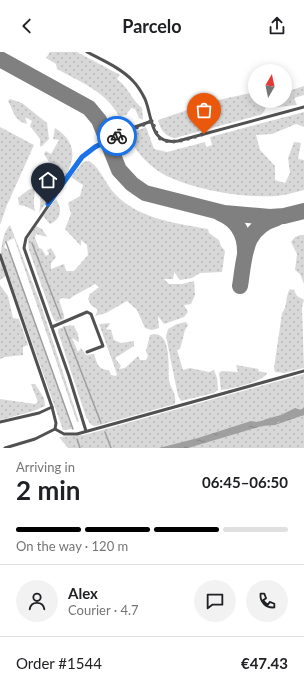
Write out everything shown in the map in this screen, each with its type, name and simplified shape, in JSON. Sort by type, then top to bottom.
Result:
[{"type":"lane","points":[[86,52],[116,68],[132,81],[145,98],[158,137],[162,140],[173,142],[304,107]]},
{"type":"lane","points":[[86,432],[52,327],[24,248],[26,238],[82,157],[95,147],[132,128],[152,121]]},
{"type":"lane","points":[[0,255],[52,407],[56,423],[55,429]]},
{"type":"lane","points":[[52,327],[87,312],[91,314],[103,346],[87,352]]},
{"type":"lane","points":[[55,429],[64,434],[86,432],[304,371]]},
{"type":"lane","points":[[0,422],[39,414],[52,407]]},
{"type":"lane","points":[[5,448],[35,439],[55,429]]},
{"type":"shaded area","points":[[50,52],[77,52],[120,75],[117,79],[142,108],[143,120],[139,118],[135,109],[131,108],[126,115],[119,116],[107,100],[100,94],[84,83],[57,69],[56,64],[46,58]]},
{"type":"shaded area","points":[[304,86],[304,95],[294,98],[297,105],[292,106],[292,90]]},
{"type":"shaded area","points":[[248,94],[248,108],[266,108],[264,112],[260,115],[175,138],[168,136],[160,126],[158,120],[214,101]]},
{"type":"shaded area","points":[[10,99],[22,103],[47,123],[49,139],[41,147],[40,139],[30,126],[32,121],[25,117],[27,124],[19,121],[8,101]]},
{"type":"shaded area","points":[[304,112],[304,127],[296,124],[272,134],[256,135],[260,150],[275,166],[275,180],[285,183],[290,173],[288,158],[294,142],[301,143],[298,159],[304,160],[304,190],[277,196],[237,195],[208,190],[181,182],[162,174],[150,165],[139,153],[128,134],[146,127],[154,149],[167,152],[205,142],[206,147],[212,145],[210,137]]},
{"type":"shaded area","points":[[0,127],[34,145],[7,205],[0,225]]},
{"type":"shaded area","points":[[55,128],[66,138],[72,148],[72,159],[69,170],[63,181],[39,213],[42,164],[49,162],[44,154],[46,151],[51,154],[59,140],[53,139]]},
{"type":"shaded area","points":[[89,161],[97,168],[108,186],[115,194],[135,209],[158,219],[208,229],[209,233],[219,240],[225,251],[222,272],[200,273],[192,278],[180,280],[174,272],[173,279],[164,279],[169,284],[182,284],[194,281],[195,295],[191,304],[184,305],[188,312],[184,317],[164,324],[158,316],[159,328],[152,330],[145,328],[137,310],[127,301],[106,313],[95,316],[98,310],[91,305],[88,299],[90,294],[99,287],[95,284],[69,299],[62,298],[59,300],[64,319],[56,322],[53,318],[29,250],[28,239],[36,226],[42,229],[47,237],[36,234],[35,238],[39,248],[42,249],[46,256],[49,254],[47,250],[51,248],[56,257],[51,263],[51,269],[64,264],[66,271],[74,271],[88,255],[87,245],[81,240],[81,246],[65,229],[71,214],[68,203],[80,196],[83,185],[71,177],[83,162]]},
{"type":"shaded area","points":[[34,188],[35,211],[19,205],[18,198],[28,190]]},
{"type":"shaded area","points":[[56,199],[60,213],[57,219],[50,224],[43,216]]},
{"type":"shaded area","points":[[10,225],[40,302],[79,422],[77,422],[14,238],[6,242],[4,247],[9,251],[73,429],[63,430],[8,274],[0,280],[2,242]]},
{"type":"shaded area","points":[[304,235],[304,284],[300,274],[295,270],[297,254],[291,242],[295,237]]},
{"type":"shaded area","points":[[0,285],[8,296],[13,318],[19,319],[28,345],[23,347],[23,355],[0,359]]},
{"type":"shaded area","points":[[290,289],[294,290],[297,296],[304,300],[302,307],[304,368],[284,373],[275,372],[274,368],[282,313]]},
{"type":"shaded area","points":[[186,322],[188,325],[185,330],[180,349],[177,350],[183,370],[190,368],[209,372],[214,370],[217,378],[218,390],[214,393],[181,401],[178,396],[166,336],[168,329],[177,324]]},
{"type":"shaded area","points":[[110,323],[106,329],[111,330],[114,340],[121,343],[134,341],[134,346],[115,358],[121,366],[119,369],[125,368],[138,356],[140,360],[146,360],[148,356],[146,351],[150,335],[157,334],[162,337],[167,350],[169,380],[175,396],[175,404],[96,426],[91,425],[86,417],[58,329],[70,325],[74,326],[78,334],[79,342],[72,338],[78,352],[81,348],[86,355],[94,354],[97,363],[102,369],[109,370],[111,375],[116,376],[117,374],[99,324]]},
{"type":"shaded area","points":[[236,365],[259,369],[258,371],[267,373],[254,382],[239,387],[221,390],[219,373],[222,371],[238,372]]},
{"type":"shaded area","points":[[304,374],[304,448],[68,448],[59,437],[84,435]]},
{"type":"shaded area","points":[[31,384],[35,384],[44,398],[45,406],[34,411],[0,420],[0,399],[35,404],[38,402]]},
{"type":"water","points":[[304,407],[304,415],[275,425],[262,426],[188,448],[159,448],[198,438],[251,421],[257,422],[272,418],[278,423],[283,419],[283,414],[295,408],[301,410]]},
{"type":"waterway","points":[[6,242],[73,429]]},
{"type":"waterway","points":[[32,243],[61,318]]},
{"type":"waterway","points":[[64,327],[101,423]]},
{"type":"waterway","points":[[267,422],[304,412]]},
{"type":"waterway","points":[[105,432],[111,448]]},
{"type":"waterway","points":[[77,439],[80,448]]},
{"type":"taxiway","points":[[0,59],[89,108],[99,120],[119,170],[132,184],[145,193],[224,213],[270,217],[284,216],[304,211]]},
{"type":"taxiway","points":[[220,213],[226,216],[239,228],[242,233],[245,251]]},
{"type":"taxiway","points":[[240,286],[245,254],[252,236],[266,223],[277,218]]},
{"type":"way so far","points":[[117,136],[132,128],[152,121],[155,132],[162,140],[173,142],[204,134]]},
{"type":"route","points":[[48,204],[82,157],[95,147],[117,136]]}]
